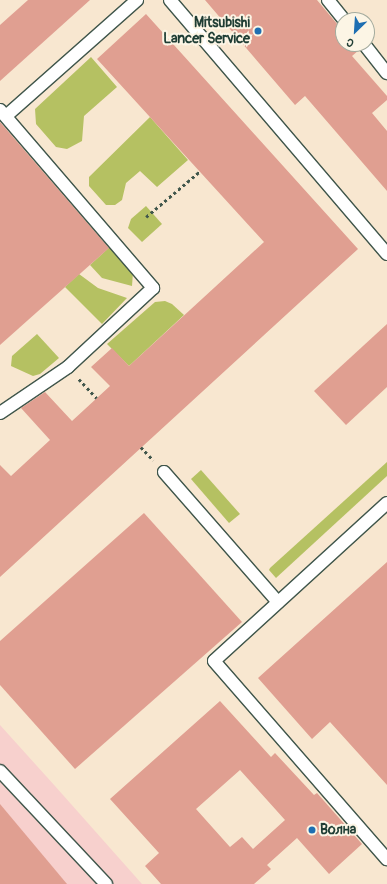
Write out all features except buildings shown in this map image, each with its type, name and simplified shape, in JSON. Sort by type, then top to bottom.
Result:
[{"type":"lane","points":[[0,413],[68,367],[153,288],[3,113],[137,0]]},
{"type":"lane","points":[[170,0],[387,254]]},
{"type":"lane","points":[[328,0],[338,12]]},
{"type":"lane","points":[[370,52],[387,73]]},
{"type":"lane","points":[[164,472],[278,602]]},
{"type":"lane","points":[[387,503],[214,661],[387,859]]},
{"type":"lane","points":[[0,771],[106,884]]},
{"type":"path","points":[[146,218],[199,172]]},
{"type":"path","points":[[83,383],[97,398]]},
{"type":"shaded area","points":[[0,725],[55,786],[142,884],[0,884]]},
{"type":"green space","points":[[91,57],[117,87],[84,116],[82,141],[67,149],[56,147],[36,124],[35,109]]},
{"type":"green space","points":[[150,117],[188,160],[157,187],[140,171],[126,183],[122,200],[115,205],[106,205],[89,186],[89,177]]},
{"type":"green space","points":[[146,206],[162,224],[142,242],[128,228],[131,219]]},
{"type":"green space","points":[[113,244],[133,272],[132,286],[102,278],[90,265]]},
{"type":"green space","points":[[79,274],[98,288],[127,298],[102,324],[65,287]]},
{"type":"green space","points":[[165,301],[172,304],[184,315],[129,366],[107,344],[155,302]]},
{"type":"green space","points":[[37,334],[59,358],[40,374],[33,376],[11,366],[12,356]]},
{"type":"green space","points":[[387,462],[387,476],[276,578],[269,570],[270,568]]},
{"type":"green space","points":[[201,470],[240,514],[229,523],[191,479]]},
{"type":"place","name":"Mitsubishi Lancer Service","points":[[258,31]]},
{"type":"place","name":"Волна","points":[[312,830]]}]
